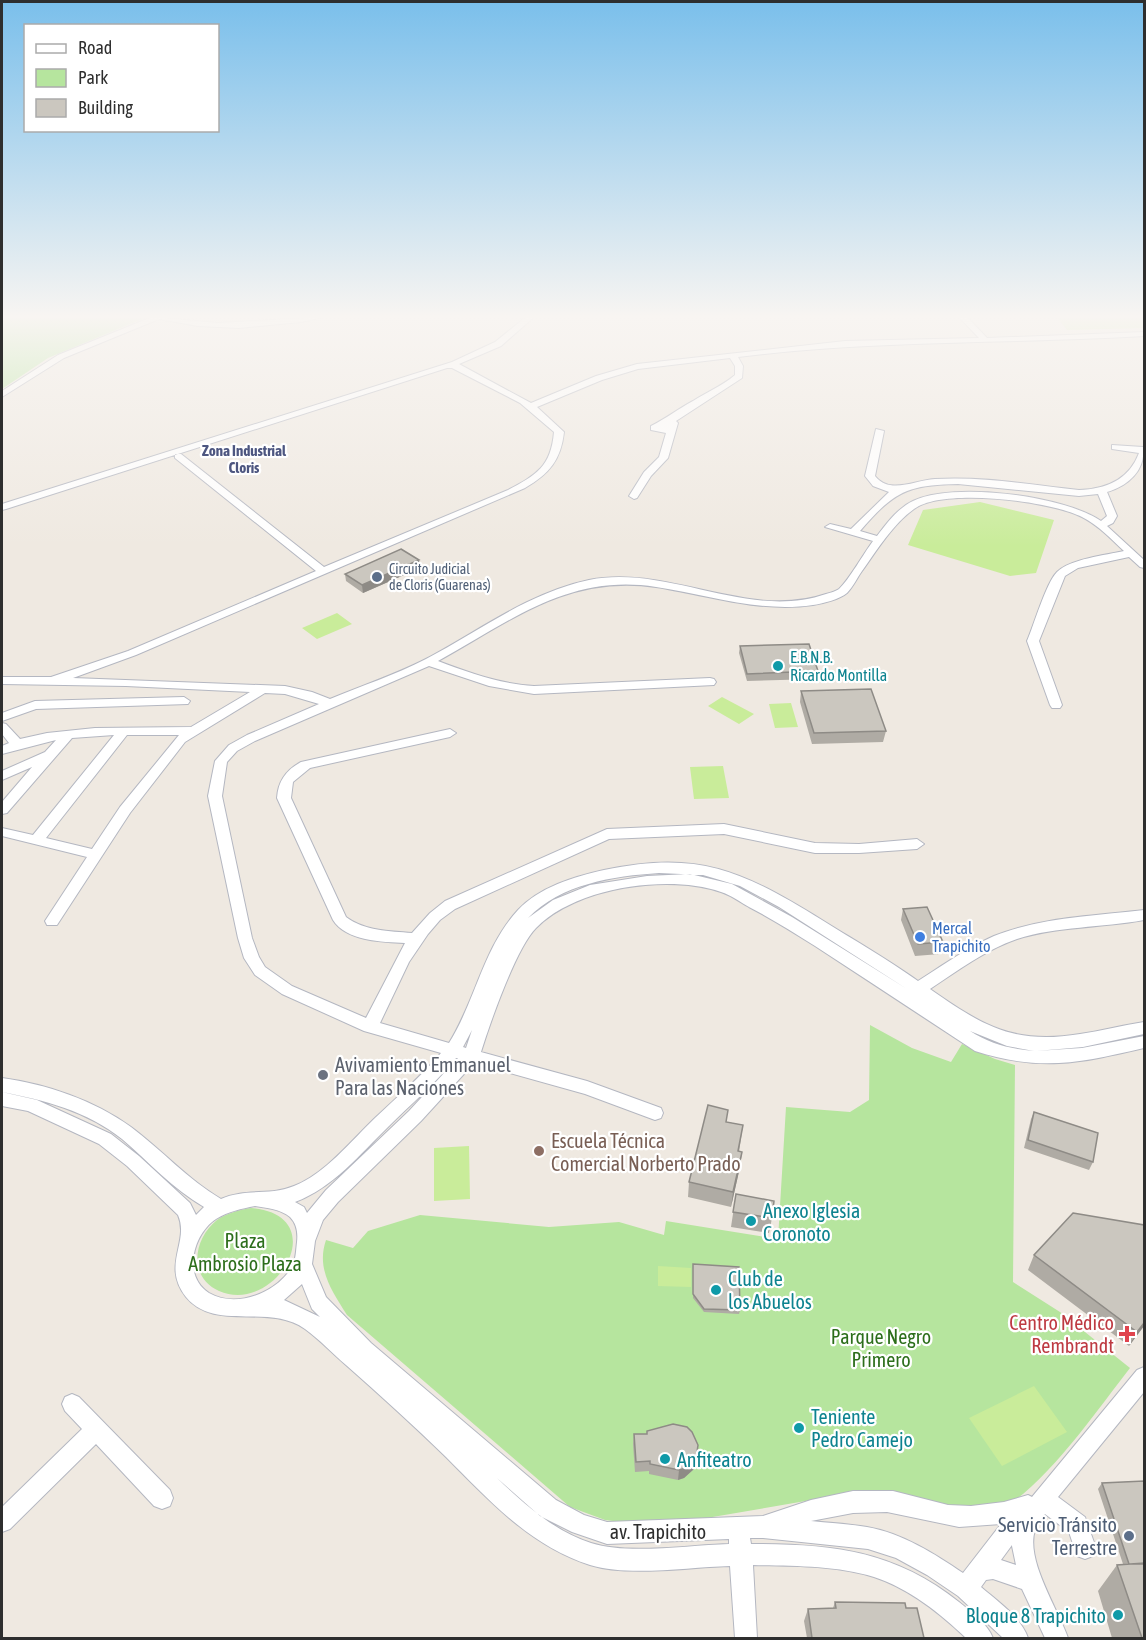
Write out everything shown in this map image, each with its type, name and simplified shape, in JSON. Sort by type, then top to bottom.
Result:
[{"type":"street","points":[[2,507],[358,394]]},
{"type":"street","points":[[2,514],[371,394]]},
{"type":"street","points":[[52,681],[132,653],[511,492],[540,476],[555,459],[559,447],[559,432],[546,416],[508,394]]},
{"type":"street","points":[[532,406],[562,394]]},
{"type":"street","points":[[671,431],[654,428],[675,418],[693,404],[712,394]]},
{"type":"street","points":[[634,496],[647,474],[663,458],[675,418]]},
{"type":"street","points":[[879,431],[870,476],[876,484],[897,491]]},
{"type":"street","points":[[853,532],[872,511],[897,491],[918,483],[936,480],[1079,493],[1102,492],[1111,489],[1130,476],[1144,453],[1140,449],[1115,447]]},
{"type":"street","points":[[178,456],[322,571]]},
{"type":"street","points":[[1100,525],[1109,521],[1112,516],[1102,492]]},
{"type":"street","points":[[655,1113],[587,1088],[370,1027],[286,990],[260,971],[252,958],[245,938],[215,796],[221,761],[233,748],[251,738],[429,662],[550,594],[594,582],[660,584],[756,602],[808,604],[842,592],[902,513],[918,502],[959,495],[1038,503],[1084,514],[1100,525],[1144,565]]},
{"type":"street","points":[[830,527],[881,540]]},
{"type":"street","points":[[1056,705],[1033,641],[1054,587],[1061,574],[1074,566],[1131,553]]},
{"type":"street","points":[[126,682],[116,679],[112,674],[112,669],[132,653]]},
{"type":"street","points":[[429,662],[482,682],[507,688],[534,690],[710,682]]},
{"type":"street","points":[[2,680],[126,682],[263,689],[308,695],[330,704]]},
{"type":"street","points":[[52,921],[132,801],[181,739],[263,689]]},
{"type":"street","points":[[2,717],[35,705],[184,700]]},
{"type":"street","points":[[2,728],[16,744]]},
{"type":"street","points":[[2,750],[40,737],[68,734],[191,731]]},
{"type":"street","points":[[36,841],[122,732]]},
{"type":"street","points":[[414,939],[361,932],[340,921],[285,798],[284,790],[291,774],[306,765],[450,733]]},
{"type":"street","points":[[2,810],[68,734]]},
{"type":"street","points":[[2,776],[51,753]]},
{"type":"street","points":[[370,1027],[414,939],[433,916],[450,905],[607,834],[724,829],[742,830],[802,847],[866,848],[917,844]]},
{"type":"street","points":[[2,832],[96,855]]},
{"type":"street","points":[[272,1199],[308,1188],[333,1168],[421,1085],[453,1050],[466,1027],[510,928],[527,908],[546,895],[568,885],[623,872],[656,869],[703,870],[747,882],[857,948],[981,1046],[1006,1055],[1053,1060],[1144,1042]]},
{"type":"street","points":[[246,1308],[265,1302],[282,1292],[295,1279],[303,1265],[308,1237],[315,1216],[332,1196],[415,1116],[472,1054],[482,1024],[518,942],[531,924],[558,904],[590,890],[606,886],[690,879],[727,888],[912,993],[995,1036],[1024,1044],[1052,1045],[1144,1028]]},
{"type":"street","points":[[912,993],[970,956],[1012,935],[1036,929],[1144,915]]},
{"type":"street","points":[[2,1085],[45,1094],[104,1119],[124,1132],[201,1197],[220,1207]]},
{"type":"street","points":[[2,1099],[32,1105],[105,1139],[133,1161],[184,1209],[190,1222],[189,1239]]},
{"type":"street","points":[[308,1237],[297,1214],[286,1204],[255,1197],[237,1200],[220,1207],[197,1226],[184,1253],[183,1268],[187,1281],[195,1294],[209,1303],[226,1308],[273,1307],[295,1313],[311,1322],[410,1408],[520,1515],[557,1539],[599,1557],[622,1559],[782,1554],[876,1566],[935,1597],[961,1617],[982,1638]]},
{"type":"street","name":"av. Trapichito","points":[[303,1265],[319,1303],[364,1350],[548,1508],[580,1524],[607,1533],[739,1530],[763,1527],[868,1538],[935,1567],[972,1579],[1017,1638]]},
{"type":"street","points":[[972,1579],[1144,1377]]},
{"type":"street","points":[[72,1404],[162,1498]]},
{"type":"street","points":[[2,1521],[96,1429]]},
{"type":"street","points":[[763,1527],[822,1506],[843,1502],[889,1501],[938,1513],[983,1518],[1035,1503],[1077,1525],[1085,1548]]},
{"type":"street","points":[[1035,1503],[1024,1527],[1023,1546],[1030,1581],[1058,1638]]},
{"type":"street","points":[[739,1530],[746,1638]]},
{"type":"street","name":"av. Trapichito","points":[[972,1579],[993,1568],[1030,1581]]},
{"type":"green space","points":[[980,502],[1054,520],[1036,573],[1010,576],[908,545],[923,510]]},
{"type":"green space","points":[[337,613],[352,624],[317,639],[302,628]]},
{"type":"green space","points":[[722,697],[754,714],[739,724],[708,706]]},
{"type":"green space","points":[[791,703],[798,727],[775,728],[769,704]]},
{"type":"green space","points":[[723,766],[729,798],[694,799],[690,767]]},
{"type":"green space","name":"Parque Negro Primero","points":[[870,1025],[912,1048],[951,1062],[962,1044],[1015,1065],[1013,1282],[1060,1312],[1130,1368],[1051,1467],[1016,1500],[998,1511],[823,1498],[695,1520],[629,1523],[605,1520],[570,1507],[347,1315],[331,1288],[323,1261],[326,1240],[353,1248],[368,1231],[420,1215],[549,1227],[619,1222],[664,1235],[666,1221],[778,1239],[786,1107],[850,1112],[869,1100]]},
{"type":"green space","points":[[469,1146],[470,1199],[434,1201],[434,1148]]},
{"type":"green space","name":"Plaza Ambrosio Plaza","points":[[251,1208],[276,1215],[289,1227],[293,1244],[288,1262],[276,1278],[260,1290],[240,1295],[219,1291],[202,1277],[197,1257],[199,1247],[209,1228],[217,1220],[233,1212]]},
{"type":"green space","points":[[658,1266],[691,1268],[691,1287],[658,1286]]},
{"type":"green space","points":[[1034,1386],[1067,1432],[1002,1466],[969,1418]]},
{"type":"building","points":[[401,549],[419,560],[362,585],[345,574]]},
{"type":"building","name":"E.B.N.B. Ricardo Montilla","points":[[809,644],[818,671],[747,674],[740,646]]},
{"type":"building","points":[[871,689],[886,731],[814,733],[801,691]]},
{"type":"building","points":[[927,907],[943,942],[918,944],[903,909]]},
{"type":"building","points":[[708,1105],[728,1110],[726,1122],[743,1125],[738,1151],[742,1152],[733,1192],[689,1182]]},
{"type":"building","points":[[1034,1112],[1098,1133],[1093,1162],[1028,1140]]},
{"type":"building","points":[[736,1194],[774,1201],[772,1218],[733,1212]]},
{"type":"building","points":[[1073,1213],[1144,1225],[1144,1323],[1137,1332],[1034,1255]]},
{"type":"building","name":"Club de los Abuelos","points":[[693,1264],[739,1267],[740,1310],[704,1309],[693,1294]]},
{"type":"building","name":"Anfiteatro","points":[[673,1424],[687,1427],[692,1432],[698,1445],[696,1459],[686,1468],[679,1470],[650,1464],[650,1461],[636,1462],[634,1434],[647,1434],[647,1431]]},
{"type":"building","points":[[1144,1481],[1144,1564],[1129,1564],[1102,1483]]},
{"type":"building","points":[[1144,1563],[1144,1638],[1142,1638],[1117,1565]]},
{"type":"building","points":[[835,1602],[905,1603],[906,1608],[917,1608],[924,1638],[812,1638],[808,1609],[836,1608]]},
{"type":"place","name":"Circuito Judicial de Cloris (Guarenas)","points":[[377,577]]},
{"type":"place","name":"E.B.N.B. Ricardo Montilla","points":[[778,666]]},
{"type":"place","name":"Mercal Trapichito","points":[[920,937]]},
{"type":"place","name":"Avivamiento Emmanuel Para las Naciones","points":[[323,1075]]},
{"type":"place","name":"Escuela Técnica Comercial Norberto Prado","points":[[539,1151]]},
{"type":"place","name":"Anexo Iglesia Coronoto","points":[[751,1221]]},
{"type":"place","name":"Club de los Abuelos","points":[[716,1290]]},
{"type":"place","name":"Centro Médico Rembrandt","points":[[1127,1334]]},
{"type":"place","name":"Teniente Pedro Camejo","points":[[799,1428]]},
{"type":"place","name":"Anfiteatro","points":[[665,1459]]},
{"type":"place","name":"Servicio Tránsito Terrestre","points":[[1129,1536]]},
{"type":"place","name":"Bloque 8 Trapichito","points":[[1118,1615]]},
{"type":"district","name":"Zona Industrial Cloris","points":[[244,458]]}]
